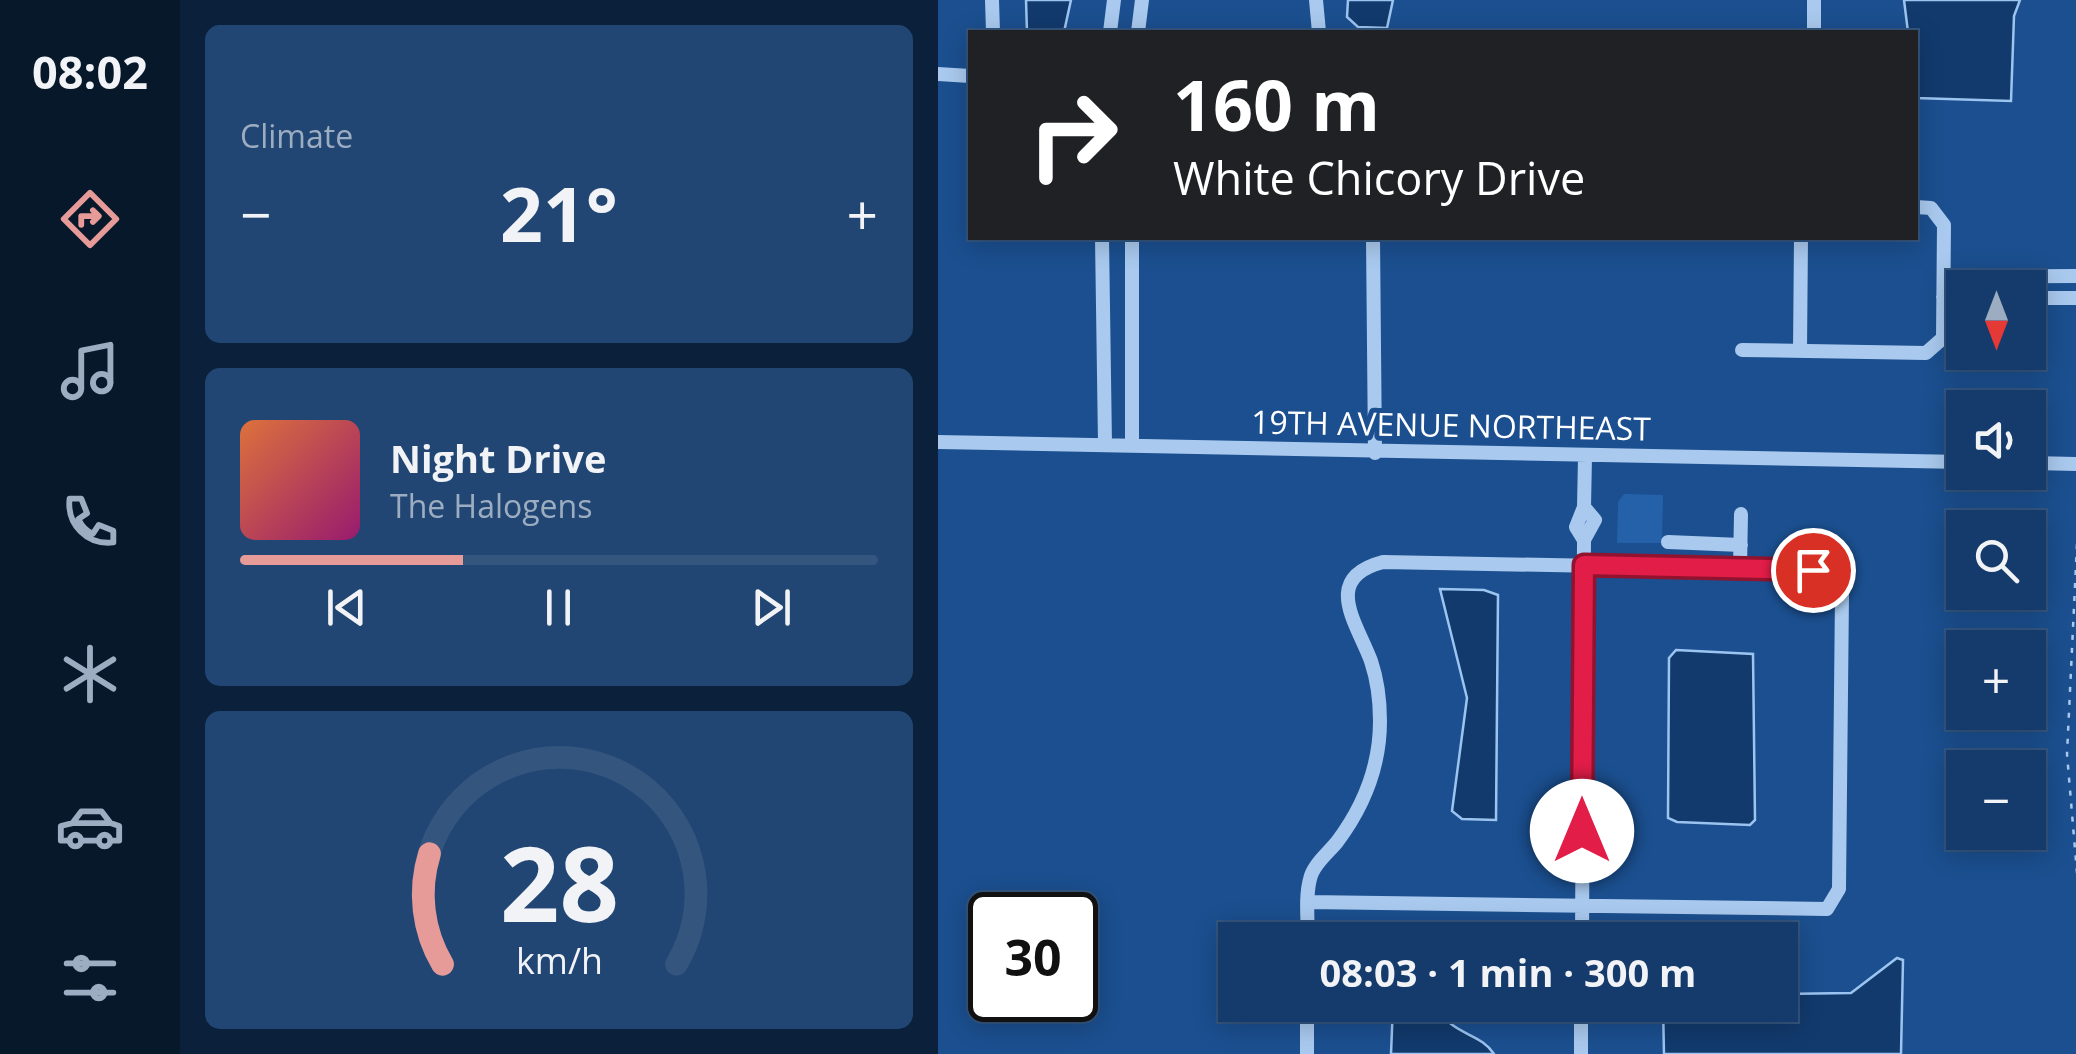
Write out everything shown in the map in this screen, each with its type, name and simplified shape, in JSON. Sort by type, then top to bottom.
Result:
[{"type":"street","points":[[992,0],[993,30]]},
{"type":"street","points":[[1110,30],[1114,0]]},
{"type":"street","points":[[1138,30],[1142,0]]},
{"type":"street","points":[[1316,0],[1319,30]]},
{"type":"street","points":[[1814,0],[1814,30]]},
{"type":"street","points":[[938,74],[968,76]]},
{"type":"street","points":[[1742,350],[1932,351],[1943,338],[1942,218],[1931,208],[1918,207]]},
{"type":"street","points":[[1102,240],[1104,444]]},
{"type":"street","points":[[1132,240],[1132,445]]},
{"type":"street","points":[[1374,240],[1375,453]]},
{"type":"street","points":[[1800,350],[1801,240]]},
{"type":"street","points":[[1944,277],[2076,276]]},
{"type":"street","points":[[2046,298],[2076,298]]},
{"type":"street","name":"19TH AVENUE NORTHEAST","points":[[938,442],[1946,462]]},
{"type":"street","points":[[1582,922],[1584,540],[1576,527],[1584,507],[1585,457]]},
{"type":"street","points":[[2046,463],[2076,464]]},
{"type":"street","points":[[1740,568],[1741,514]]},
{"type":"street","points":[[1668,542],[1741,545]]},
{"type":"street","points":[[1308,902],[1827,909],[1838,897],[1842,594],[1837,581],[1826,572],[1740,568],[1383,562],[1355,576],[1346,600],[1372,664],[1378,692],[1377,756],[1363,800],[1312,872],[1308,902],[1308,922]]},
{"type":"street","points":[[1306,1054],[1307,1022]]},
{"type":"street","points":[[1581,1022],[1581,1054]]},
{"type":"path","points":[[2076,544],[2067,754],[2076,874]]},
{"type":"shaded area","points":[[1026,0],[1071,0],[1064,30],[1027,30]]},
{"type":"shaded area","points":[[1348,0],[1393,0],[1387,28],[1358,27],[1347,17]]},
{"type":"shaded area","points":[[1904,0],[2020,0],[2014,16],[2011,101],[1918,98],[1918,30],[1908,30]]},
{"type":"shaded area","points":[[1624,494],[1663,495],[1662,543],[1617,543],[1618,502]]},
{"type":"shaded area","points":[[1440,589],[1484,590],[1498,595],[1496,820],[1462,819],[1452,811],[1467,698]]},
{"type":"shaded area","points":[[1676,650],[1753,654],[1755,820],[1750,825],[1677,822],[1668,818],[1669,658]]},
{"type":"shaded area","points":[[1897,958],[1903,960],[1901,1054],[1664,1054],[1663,1022],[1798,1022],[1798,994],[1851,993]]},
{"type":"shaded area","points":[[1392,1022],[1449,1022],[1494,1054],[1391,1054]]},
{"type":"route","points":[[1582,831],[1584,565],[1813,570]]}]
